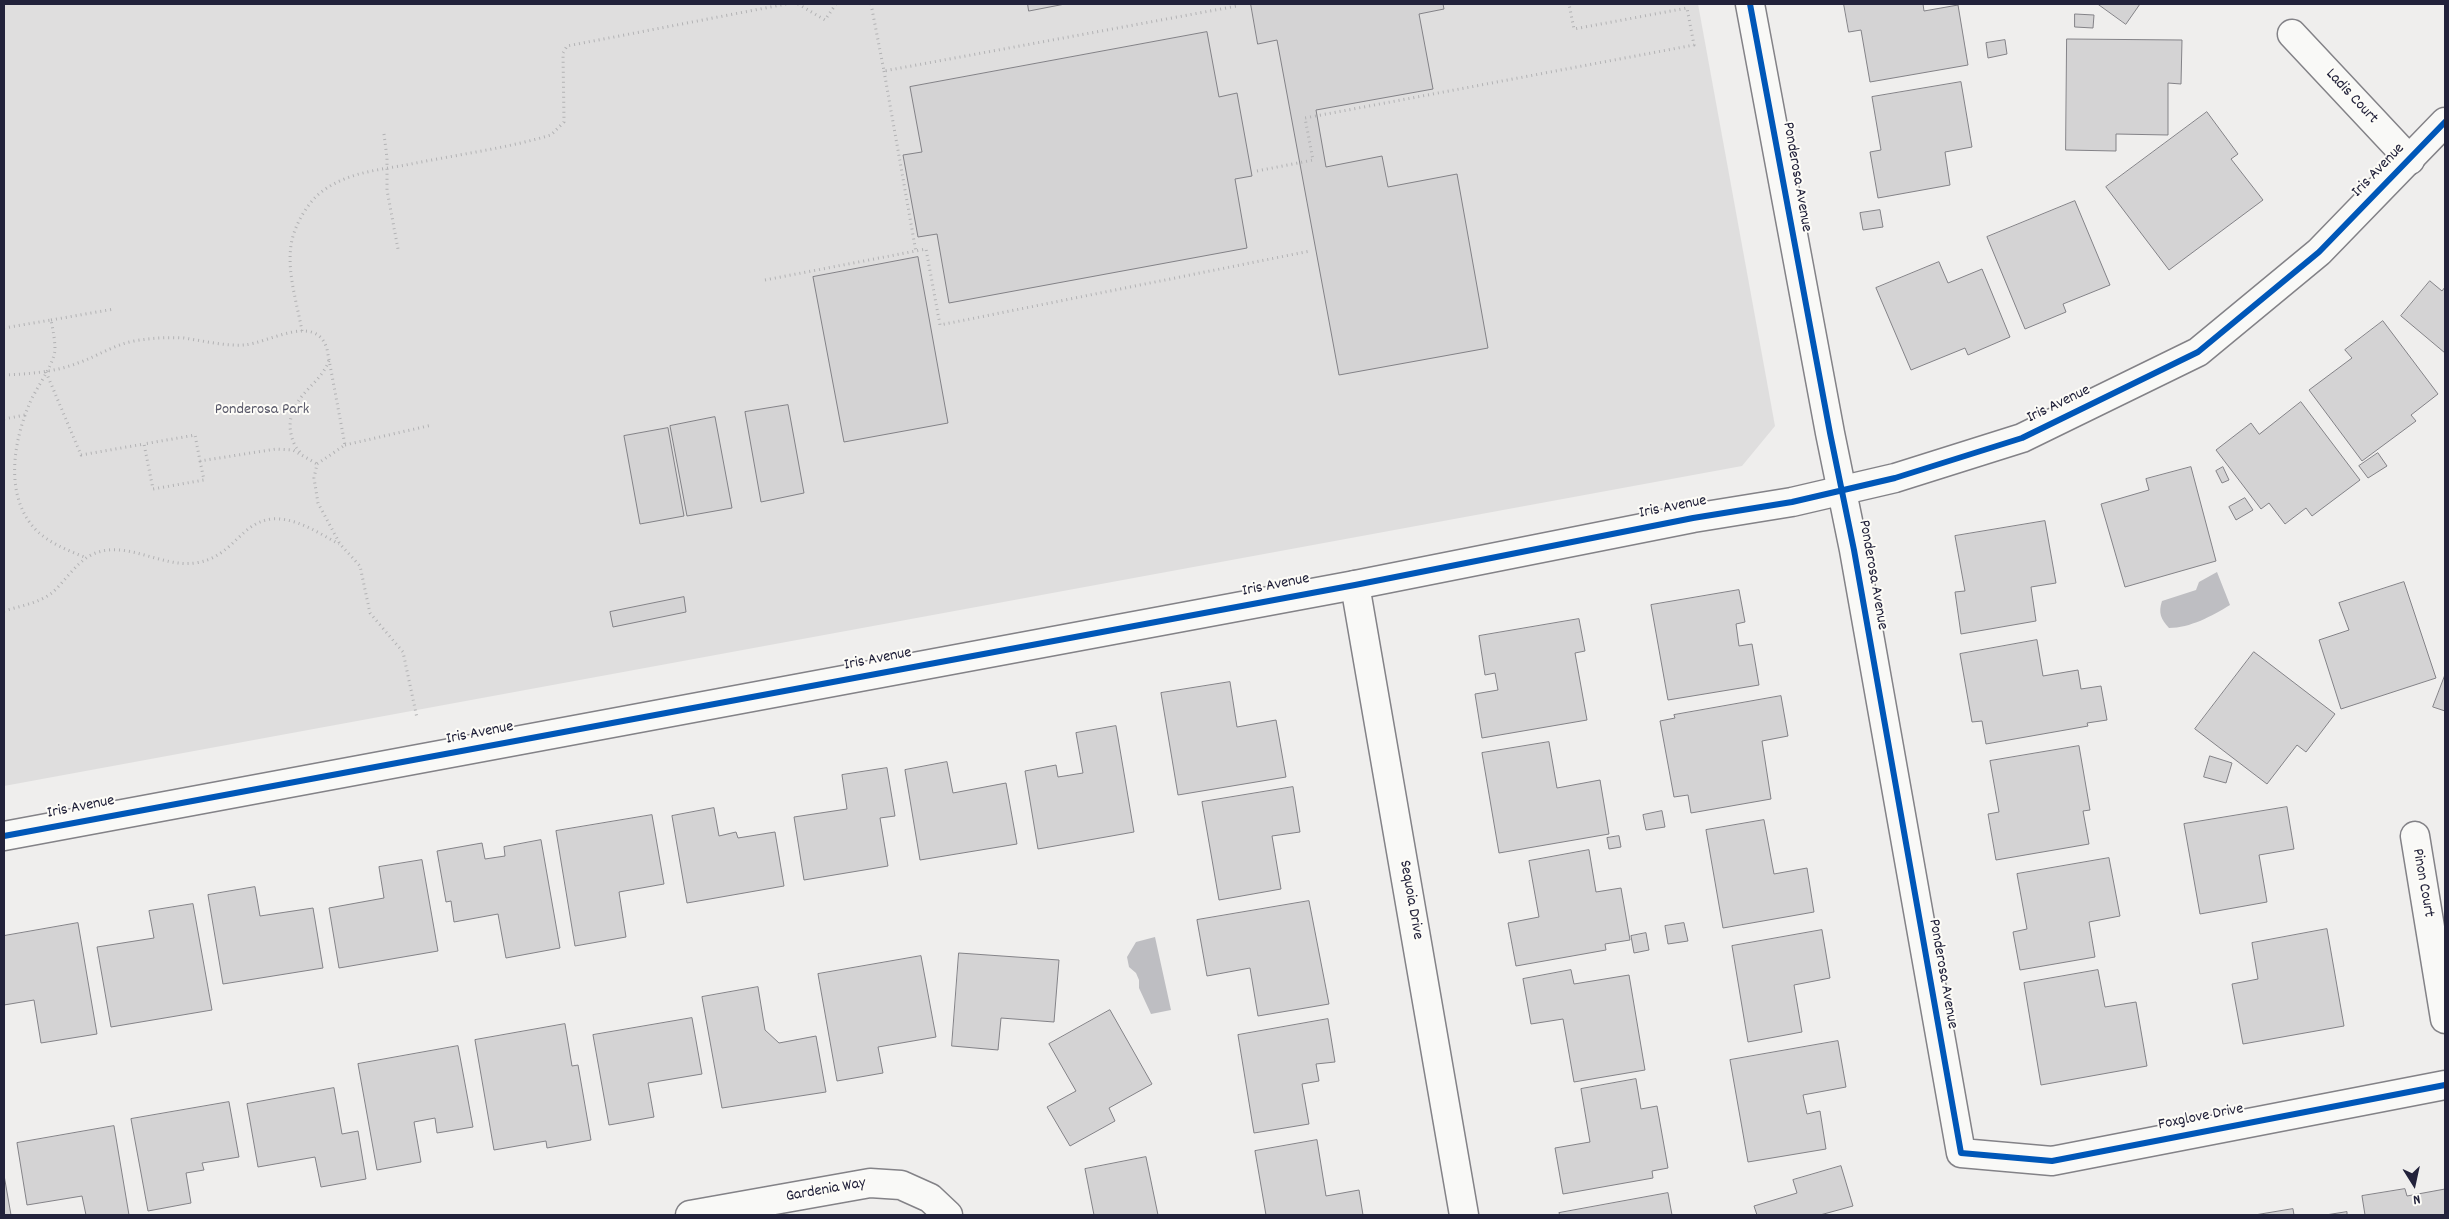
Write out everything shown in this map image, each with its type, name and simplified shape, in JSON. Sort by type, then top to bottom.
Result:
[{"type":"street","name":"Ponderosa Avenue","points":[[1750,4],[1842,492],[1961,1153]]},
{"type":"street","name":"Ladis Court","points":[[2292,34],[2410,160]]},
{"type":"street","name":"Iris Avenue","points":[[4,836],[1355,585],[1693,518],[1842,492],[1895,478],[2022,438],[2198,352],[2320,252],[2445,122]]},
{"type":"street","name":"Sequoia Drive","points":[[1355,585],[1464,1215]]},
{"type":"street","name":"Pinon Court","points":[[2414,836],[2445,1019]]},
{"type":"street","name":"Foxglove Drive","points":[[1961,1153],[2052,1161],[2445,1085]]},
{"type":"street","name":"Gardenia Way","points":[[690,1215],[870,1183],[901,1185],[939,1207]]},
{"type":"path","points":[[302,330],[290,257],[291,242],[298,223],[308,206],[320,193],[336,183],[356,175],[551,135],[564,122],[563,53],[567,46],[786,4]]},
{"type":"path","points":[[798,4],[825,20],[836,4]]},
{"type":"path","points":[[871,4],[916,252]]},
{"type":"path","points":[[884,71],[1238,6],[1237,4]]},
{"type":"path","points":[[1257,170],[1313,160],[1305,118],[1694,44],[1687,8],[1574,29],[1569,4]]},
{"type":"path","points":[[384,134],[387,190],[398,248]]},
{"type":"path","points":[[765,280],[926,249],[940,324],[1310,251]]},
{"type":"path","points":[[4,328],[114,309]]},
{"type":"path","points":[[51,320],[55,351],[25,415],[18,435],[15,477],[22,508],[36,530],[59,546],[88,558]]},
{"type":"path","points":[[4,375],[45,372],[74,365],[108,348],[133,341],[167,338],[234,345],[260,342],[302,330],[317,333],[324,339],[329,359],[344,445]]},
{"type":"path","points":[[317,464],[297,450],[290,433],[292,412],[301,396],[329,359]]},
{"type":"path","points":[[45,372],[81,455],[144,444],[195,436],[204,480],[153,489],[144,444]]},
{"type":"path","points":[[4,419],[25,415]]},
{"type":"path","points":[[417,718],[403,652],[370,613],[360,566],[340,544],[318,503],[314,478],[317,464],[344,445],[432,425]]},
{"type":"path","points":[[200,461],[276,449],[293,450],[303,454]]},
{"type":"path","points":[[4,611],[45,598],[88,558],[102,552],[120,550],[172,562],[199,562],[222,553],[246,529],[271,519],[294,522],[340,544]]},
{"type":"shaded area","points":[[4,4],[1698,4],[1775,426],[1742,466],[4,786]]},
{"type":"shaded area","points":[[2217,572],[2230,605],[2193,624],[2169,628],[2161,616],[2162,601],[2196,590],[2199,582]]},
{"type":"shaded area","points":[[1155,937],[1171,1010],[1151,1014],[1139,988],[1139,980],[1136,973],[1129,967],[1127,957],[1136,942]]},
{"type":"building","points":[[1028,4],[1065,4],[1029,11]]},
{"type":"building","points":[[1251,4],[1443,4],[1444,9],[1419,14],[1433,89],[1316,110],[1326,167],[1382,156],[1388,187],[1457,174],[1488,348],[1339,375],[1277,40],[1258,44]]},
{"type":"building","points":[[1844,4],[1923,4],[1924,11],[1958,5],[1968,65],[1870,82],[1861,30],[1849,32]]},
{"type":"building","points":[[2098,4],[2140,4],[2126,24]]},
{"type":"building","points":[[2075,14],[2094,15],[2093,28],[2075,27]]},
{"type":"building","points":[[1207,32],[1219,97],[1237,93],[1252,176],[1235,179],[1247,248],[949,303],[937,234],[918,237],[903,155],[922,152],[910,87]]},
{"type":"building","points":[[2067,39],[2182,40],[2181,84],[2168,83],[2168,135],[2116,134],[2116,151],[2066,150]]},
{"type":"building","points":[[2005,40],[2007,54],[1988,58],[1986,43]]},
{"type":"building","points":[[1961,82],[1972,147],[1945,152],[1950,185],[1878,198],[1870,152],[1881,150],[1872,97]]},
{"type":"building","points":[[2207,112],[2238,154],[2231,159],[2263,200],[2169,270],[2106,187]]},
{"type":"building","points":[[2075,201],[2110,285],[2063,304],[2066,312],[2025,329],[1987,237]]},
{"type":"building","points":[[1880,210],[1883,227],[1863,230],[1860,213]]},
{"type":"building","points":[[918,257],[948,423],[844,442],[813,277]]},
{"type":"building","points":[[1939,262],[1948,283],[1982,269],[2010,337],[1968,355],[1965,348],[1911,370],[1876,288]]},
{"type":"building","points":[[2430,281],[2442,291],[2445,287],[2445,353],[2401,316]]},
{"type":"building","points":[[2383,321],[2438,394],[2411,415],[2416,421],[2362,461],[2309,390],[2352,358],[2345,350]]},
{"type":"building","points":[[2301,402],[2360,480],[2312,516],[2306,508],[2285,524],[2269,503],[2261,509],[2216,450],[2251,423],[2259,434]]},
{"type":"building","points":[[788,405],[804,493],[761,502],[745,412]]},
{"type":"building","points":[[715,417],[732,508],[687,516],[670,426]]},
{"type":"building","points":[[668,428],[684,516],[640,524],[624,436]]},
{"type":"building","points":[[2378,453],[2387,466],[2368,478],[2359,466]]},
{"type":"building","points":[[2191,467],[2216,561],[2125,587],[2101,504],[2149,490],[2146,479]]},
{"type":"building","points":[[2223,467],[2229,480],[2222,483],[2216,471]]},
{"type":"building","points":[[2245,498],[2253,510],[2236,520],[2229,507]]},
{"type":"building","points":[[2045,521],[2056,583],[2031,587],[2036,621],[1961,634],[1955,592],[1965,591],[1955,536]]},
{"type":"building","points":[[2404,582],[2436,678],[2341,709],[2319,640],[2349,630],[2339,603]]},
{"type":"building","points":[[1739,590],[1745,622],[1736,624],[1739,646],[1752,644],[1759,685],[1668,700],[1651,605]]},
{"type":"building","points":[[684,597],[686,612],[613,627],[610,612]]},
{"type":"building","points":[[1579,619],[1585,651],[1575,653],[1587,720],[1482,738],[1475,694],[1498,690],[1495,673],[1485,675],[1479,636]]},
{"type":"building","points":[[2037,640],[2043,676],[2078,670],[2081,689],[2101,686],[2107,720],[2087,723],[2088,726],[1986,744],[1982,721],[1972,722],[1960,654]]},
{"type":"building","points":[[2254,652],[2335,714],[2306,752],[2297,745],[2267,784],[2195,729]]},
{"type":"building","points":[[2445,675],[2445,711],[2433,707]]},
{"type":"building","points":[[1230,682],[1237,727],[1276,720],[1286,777],[1178,795],[1161,693]]},
{"type":"building","points":[[1781,696],[1788,736],[1762,741],[1771,799],[1691,813],[1688,795],[1674,797],[1660,721],[1675,718],[1674,715]]},
{"type":"building","points":[[1116,726],[1134,832],[1038,849],[1025,771],[1056,765],[1058,777],[1083,773],[1076,733]]},
{"type":"building","points":[[1549,742],[1557,788],[1600,780],[1609,834],[1499,853],[1482,753]]},
{"type":"building","points":[[2079,746],[2090,810],[2083,811],[2089,844],[1996,860],[1988,814],[1999,812],[1990,761]]},
{"type":"building","points":[[2210,756],[2232,763],[2226,783],[2204,777]]},
{"type":"building","points":[[947,762],[953,793],[1006,783],[1017,844],[920,860],[905,770]]},
{"type":"building","points":[[887,768],[895,816],[880,818],[888,866],[804,880],[794,817],[847,809],[842,775]]},
{"type":"building","points":[[1293,787],[1300,832],[1272,836],[1281,889],[1219,900],[1202,802]]},
{"type":"building","points":[[2287,807],[2294,849],[2259,855],[2267,902],[2200,914],[2184,824]]},
{"type":"building","points":[[714,808],[719,836],[736,832],[738,838],[775,832],[784,886],[687,903],[672,816]]},
{"type":"building","points":[[1662,811],[1665,827],[1646,830],[1643,815]]},
{"type":"building","points":[[652,815],[664,884],[619,892],[626,937],[575,946],[556,831]]},
{"type":"building","points":[[1764,820],[1774,874],[1807,868],[1814,912],[1723,928],[1706,830]]},
{"type":"building","points":[[1619,836],[1621,847],[1609,849],[1607,838]]},
{"type":"building","points":[[541,840],[560,948],[506,958],[498,914],[454,922],[451,901],[446,902],[437,851],[482,843],[485,859],[505,856],[504,847]]},
{"type":"building","points":[[1589,850],[1596,892],[1621,888],[1630,940],[1605,944],[1606,950],[1516,966],[1508,923],[1539,917],[1529,861]]},
{"type":"building","points":[[2109,858],[2120,916],[2089,922],[2095,957],[2020,970],[2013,932],[2027,929],[2017,874]]},
{"type":"building","points":[[422,860],[438,951],[339,968],[329,908],[384,898],[379,867]]},
{"type":"building","points":[[255,887],[260,916],[313,908],[323,968],[223,984],[208,895]]},
{"type":"building","points":[[1309,901],[1329,1004],[1258,1016],[1250,968],[1207,976],[1197,920]]},
{"type":"building","points":[[193,904],[212,1010],[111,1027],[97,947],[154,938],[149,911]]},
{"type":"building","points":[[78,923],[97,1034],[41,1043],[34,1000],[4,1005],[4,936]]},
{"type":"building","points":[[1684,923],[1688,941],[1668,944],[1665,926]]},
{"type":"building","points":[[2327,929],[2344,1026],[2243,1044],[2232,984],[2258,979],[2252,943]]},
{"type":"building","points":[[1822,930],[1830,978],[1794,985],[1802,1032],[1748,1042],[1732,946]]},
{"type":"building","points":[[1646,933],[1649,950],[1634,953],[1631,936]]},
{"type":"building","points":[[959,953],[1059,960],[1054,1022],[1001,1018],[998,1050],[952,1046]]},
{"type":"building","points":[[921,956],[936,1037],[878,1047],[883,1073],[837,1081],[818,974]]},
{"type":"building","points":[[1571,970],[1574,984],[1629,975],[1645,1070],[1574,1082],[1563,1019],[1531,1024],[1523,979]]},
{"type":"building","points":[[2098,970],[2105,1007],[2136,1002],[2147,1066],[2041,1085],[2024,983]]},
{"type":"building","points":[[758,987],[765,1030],[779,1043],[816,1036],[826,1092],[722,1108],[702,997]]},
{"type":"building","points":[[1110,1010],[1152,1084],[1109,1108],[1115,1121],[1070,1146],[1047,1107],[1076,1091],[1049,1044]]},
{"type":"building","points":[[692,1018],[702,1074],[648,1083],[654,1117],[609,1125],[593,1035]]},
{"type":"building","points":[[1328,1019],[1335,1062],[1316,1064],[1319,1081],[1302,1084],[1309,1124],[1254,1133],[1238,1035]]},
{"type":"building","points":[[565,1024],[572,1066],[578,1065],[591,1140],[547,1148],[546,1141],[494,1150],[475,1040]]},
{"type":"building","points":[[1838,1041],[1846,1087],[1803,1095],[1807,1114],[1820,1111],[1826,1149],[1748,1162],[1730,1060]]},
{"type":"building","points":[[458,1046],[473,1127],[437,1133],[435,1118],[414,1122],[421,1162],[377,1170],[358,1064]]},
{"type":"building","points":[[1636,1079],[1641,1109],[1657,1106],[1668,1168],[1652,1171],[1653,1178],[1563,1194],[1555,1148],[1590,1142],[1581,1089]]},
{"type":"building","points":[[334,1088],[342,1134],[358,1131],[366,1179],[321,1187],[315,1157],[258,1167],[247,1104]]},
{"type":"building","points":[[229,1102],[239,1157],[202,1163],[204,1170],[186,1173],[191,1203],[148,1211],[131,1119]]},
{"type":"building","points":[[114,1126],[129,1215],[86,1215],[82,1196],[27,1205],[17,1143]]},
{"type":"building","points":[[1317,1140],[1326,1196],[1359,1190],[1363,1215],[1266,1215],[1255,1151]]},
{"type":"building","points":[[1146,1157],[1158,1215],[1094,1215],[1085,1169]]},
{"type":"building","points":[[1841,1166],[1853,1206],[1820,1215],[1757,1215],[1754,1206],[1797,1193],[1793,1180]]},
{"type":"building","points":[[4,1175],[11,1215],[4,1215]]},
{"type":"building","points":[[2405,1189],[2407,1196],[2445,1189],[2445,1215],[2365,1215],[2362,1196]]},
{"type":"building","points":[[1668,1193],[1672,1215],[1560,1215],[1559,1213]]},
{"type":"building","points":[[2293,1209],[2294,1215],[2255,1215]]},
{"type":"building","points":[[2347,1212],[2347,1215],[2326,1215]]},
{"type":"cycle path","points":[[1750,4],[1830,433],[1854,550],[1961,1153],[2052,1161],[2445,1085]]},
{"type":"cycle path","points":[[4,836],[1355,585],[1693,518],[1792,502],[1895,478],[2022,438],[2198,352],[2319,252],[2445,122]]},
{"type":"park label","name":"Ponderosa Park","points":[[262,411]]}]
